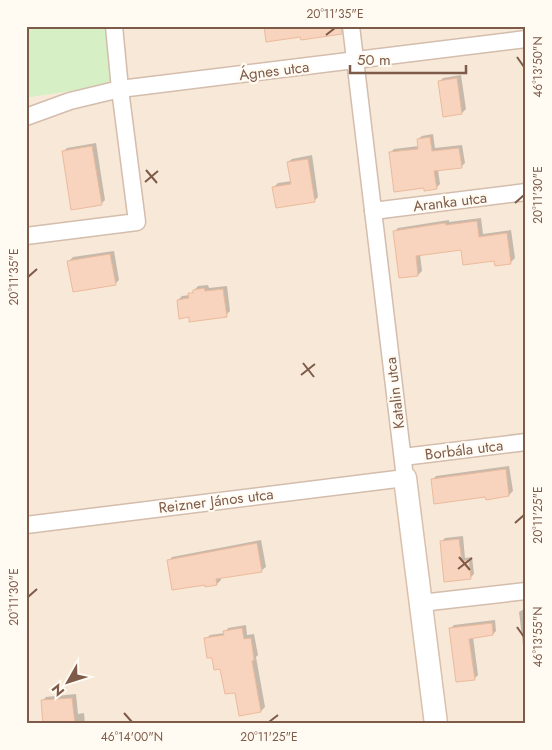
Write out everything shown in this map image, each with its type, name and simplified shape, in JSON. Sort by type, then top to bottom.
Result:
[{"type":"street","points":[[26,236],[137,222],[114,26]]},
{"type":"street","name":"Katalin utca","points":[[351,26],[436,724]]},
{"type":"street","name":"Ágnes utca","points":[[26,117],[70,101],[120,89],[526,39]]},
{"type":"street","name":"Aranka utca","points":[[373,212],[526,192]]},
{"type":"street","name":"Borbála utca","points":[[404,467],[526,442]]},
{"type":"street","name":"Reizner János utca","points":[[26,525],[404,467]]},
{"type":"street","points":[[421,603],[526,591]]},
{"type":"shaded area","points":[[109,26],[526,26],[526,724],[26,724],[26,98],[115,84]]},
{"type":"green space","points":[[26,26],[109,26],[115,84],[26,98]]},
{"type":"building","points":[[264,26],[341,26],[342,34],[301,40],[300,37],[266,42]]},
{"type":"building","points":[[457,78],[462,114],[443,117],[438,81]]},
{"type":"building","points":[[430,137],[432,151],[459,148],[462,168],[434,171],[437,189],[424,191],[424,188],[394,192],[389,152],[418,149],[417,139]]},
{"type":"building","points":[[92,146],[102,205],[71,210],[62,151]]},
{"type":"building","points":[[308,159],[315,202],[276,208],[272,187],[291,184],[287,162]]},
{"type":"building","points":[[477,221],[479,237],[507,233],[511,264],[495,266],[494,261],[463,265],[461,250],[416,256],[418,276],[399,278],[393,231],[445,223],[446,225]]},
{"type":"building","points":[[110,254],[116,285],[73,292],[67,261]]},
{"type":"building","points":[[204,288],[205,291],[223,289],[227,317],[189,322],[189,317],[179,319],[177,300],[189,298],[188,293]]},
{"type":"building","points":[[506,469],[509,496],[486,500],[485,497],[434,504],[431,479]]},
{"type":"building","points":[[459,539],[462,561],[469,560],[471,579],[444,582],[440,541]]},
{"type":"building","points":[[257,543],[262,572],[216,579],[217,585],[172,590],[167,560]]},
{"type":"building","points":[[492,623],[493,635],[469,639],[475,680],[456,682],[449,628]]},
{"type":"building","points":[[242,628],[244,639],[251,638],[254,660],[252,661],[261,712],[239,716],[235,693],[225,694],[220,669],[214,670],[212,658],[207,658],[204,638],[224,635],[223,631]]},
{"type":"building","points":[[72,698],[75,724],[43,724],[41,700]]}]
